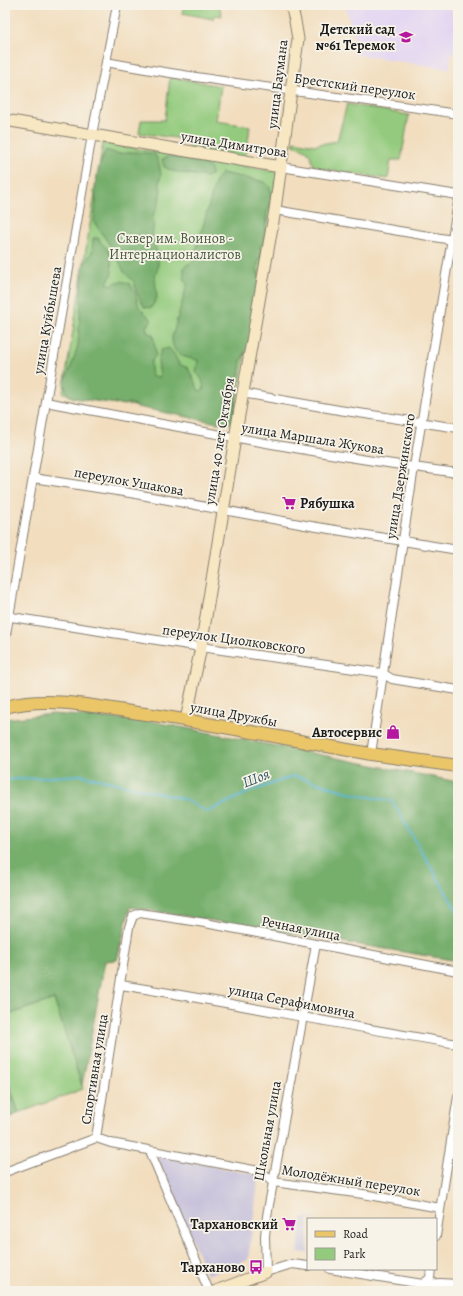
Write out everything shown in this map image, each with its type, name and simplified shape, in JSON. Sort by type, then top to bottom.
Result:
[{"type":"main road","name":"улица Дружбы","points":[[5,707],[30,702],[65,703],[186,720],[371,754],[458,766]]},
{"type":"street","name":"улица Куйбышева","points":[[5,640],[7,616],[33,478],[92,135],[117,5]]},
{"type":"street","name":"улица Баумана","points":[[281,167],[298,39],[296,21],[291,5]]},
{"type":"street","name":"Брестский переулок","points":[[106,62],[178,75],[458,114]]},
{"type":"street","name":"улица Димитрова","points":[[5,120],[221,158],[458,194]]},
{"type":"street","name":"улица 40 лет Октября","points":[[186,720],[201,647],[234,438],[275,210],[281,167]]},
{"type":"street","name":"улица Дзержинского","points":[[371,754],[421,422],[455,240],[458,202]]},
{"type":"street","points":[[275,210],[455,240]]},
{"type":"street","points":[[242,393],[339,410],[458,428]]},
{"type":"street","name":"улица Маршала Жукова","points":[[46,402],[234,438],[458,473]]},
{"type":"street","name":"переулок Ушакова","points":[[33,478],[458,550]]},
{"type":"street","name":"переулок Циолковского","points":[[7,616],[201,647],[382,673],[392,680],[458,690]]},
{"type":"street","name":"Речная улица","points":[[140,913],[205,923],[458,971]]},
{"type":"street","name":"Спортивная улица","points":[[5,1172],[96,1138],[129,927],[133,916],[140,913]]},
{"type":"street","name":"Школьная улица","points":[[266,1272],[265,1236],[267,1216],[316,944]]},
{"type":"street","name":"улица Серафимовича","points":[[121,984],[458,1044]]},
{"type":"street","points":[[437,1229],[458,1096]]},
{"type":"street","name":"Молодёжный переулок","points":[[96,1138],[111,1143],[150,1151],[248,1169],[266,1176],[273,1182],[363,1194],[440,1208]]},
{"type":"street","points":[[150,1151],[209,1291]]},
{"type":"street","points":[[216,1291],[232,1288],[266,1272],[292,1264],[307,1266]]},
{"type":"street","points":[[335,1270],[423,1288],[440,1283],[458,1284]]},
{"type":"street","points":[[423,1288],[430,1278],[431,1270]]},
{"type":"shaded area","name":"Детский сад №61 Теремок","points":[[345,5],[450,5],[458,34],[458,52],[451,54],[450,69],[354,54],[352,48],[355,41]]},
{"type":"shaded area","points":[[157,1156],[259,1175],[248,1260],[207,1275]]},
{"type":"shaded area","points":[[302,1217],[310,1218],[307,1218],[307,1253],[298,1252]]},
{"type":"green space","points":[[184,5],[219,5],[222,16],[214,15],[213,19],[182,13]]},
{"type":"green space","points":[[170,77],[221,86],[216,121],[250,126],[246,158],[189,149],[189,140],[139,133],[141,120],[165,120]]},
{"type":"green space","points":[[347,104],[409,115],[401,160],[391,160],[388,179],[316,168],[307,151],[293,145],[294,141],[315,145],[337,141]]},
{"type":"green space","name":"Сквер им. Воинов - Интернационалистов","points":[[103,143],[278,172],[233,424],[63,393]]},
{"type":"green space","points":[[106,150],[118,154],[135,152],[155,154],[159,164],[161,174],[159,184],[161,189],[159,202],[153,216],[154,224],[152,238],[158,255],[158,267],[155,277],[157,298],[151,308],[144,307],[137,293],[134,282],[124,272],[116,254],[94,222],[96,201],[94,192],[99,166]]},
{"type":"green space","points":[[169,156],[205,164],[211,169],[211,175],[205,177],[172,171],[164,167],[162,160]]},
{"type":"green space","points":[[222,173],[265,182],[269,186],[272,193],[272,200],[267,212],[264,241],[260,247],[262,252],[257,267],[261,288],[250,343],[241,361],[234,419],[218,423],[137,407],[130,403],[124,405],[74,398],[68,395],[64,383],[78,345],[83,265],[92,252],[93,238],[98,238],[108,249],[111,256],[112,274],[107,283],[112,285],[117,282],[125,282],[130,284],[135,292],[139,307],[152,320],[146,327],[148,333],[153,334],[156,355],[151,362],[152,377],[160,377],[158,361],[161,350],[169,348],[179,364],[188,368],[199,391],[204,390],[202,380],[196,372],[198,360],[187,358],[179,354],[174,348],[172,337],[187,285],[184,277],[184,267],[193,261],[216,180]]},
{"type":"green space","points":[[52,714],[150,721],[458,782],[458,961],[130,907],[117,960],[105,961],[82,1086],[54,999],[5,1016],[5,719]]},
{"type":"green space","points":[[54,999],[83,1089],[19,1113],[5,1073],[5,1016]]},
{"type":"green space","points":[[5,1073],[19,1113],[5,1120]]},
{"type":"waterway","name":"Шоя","points":[[5,780],[81,775],[184,799],[207,812],[249,792],[294,776],[358,795],[392,801],[458,911]]},
{"type":"place","name":"Детский сад №61 Теремок","points":[[406,37]]},
{"type":"place","name":"Рябушка","points":[[289,503]]},
{"type":"place","name":"Автосервис","points":[[393,732]]},
{"type":"place","name":"Тархановский","points":[[289,1224]]},
{"type":"place","name":"Тарханово","points":[[256,1267]]}]
